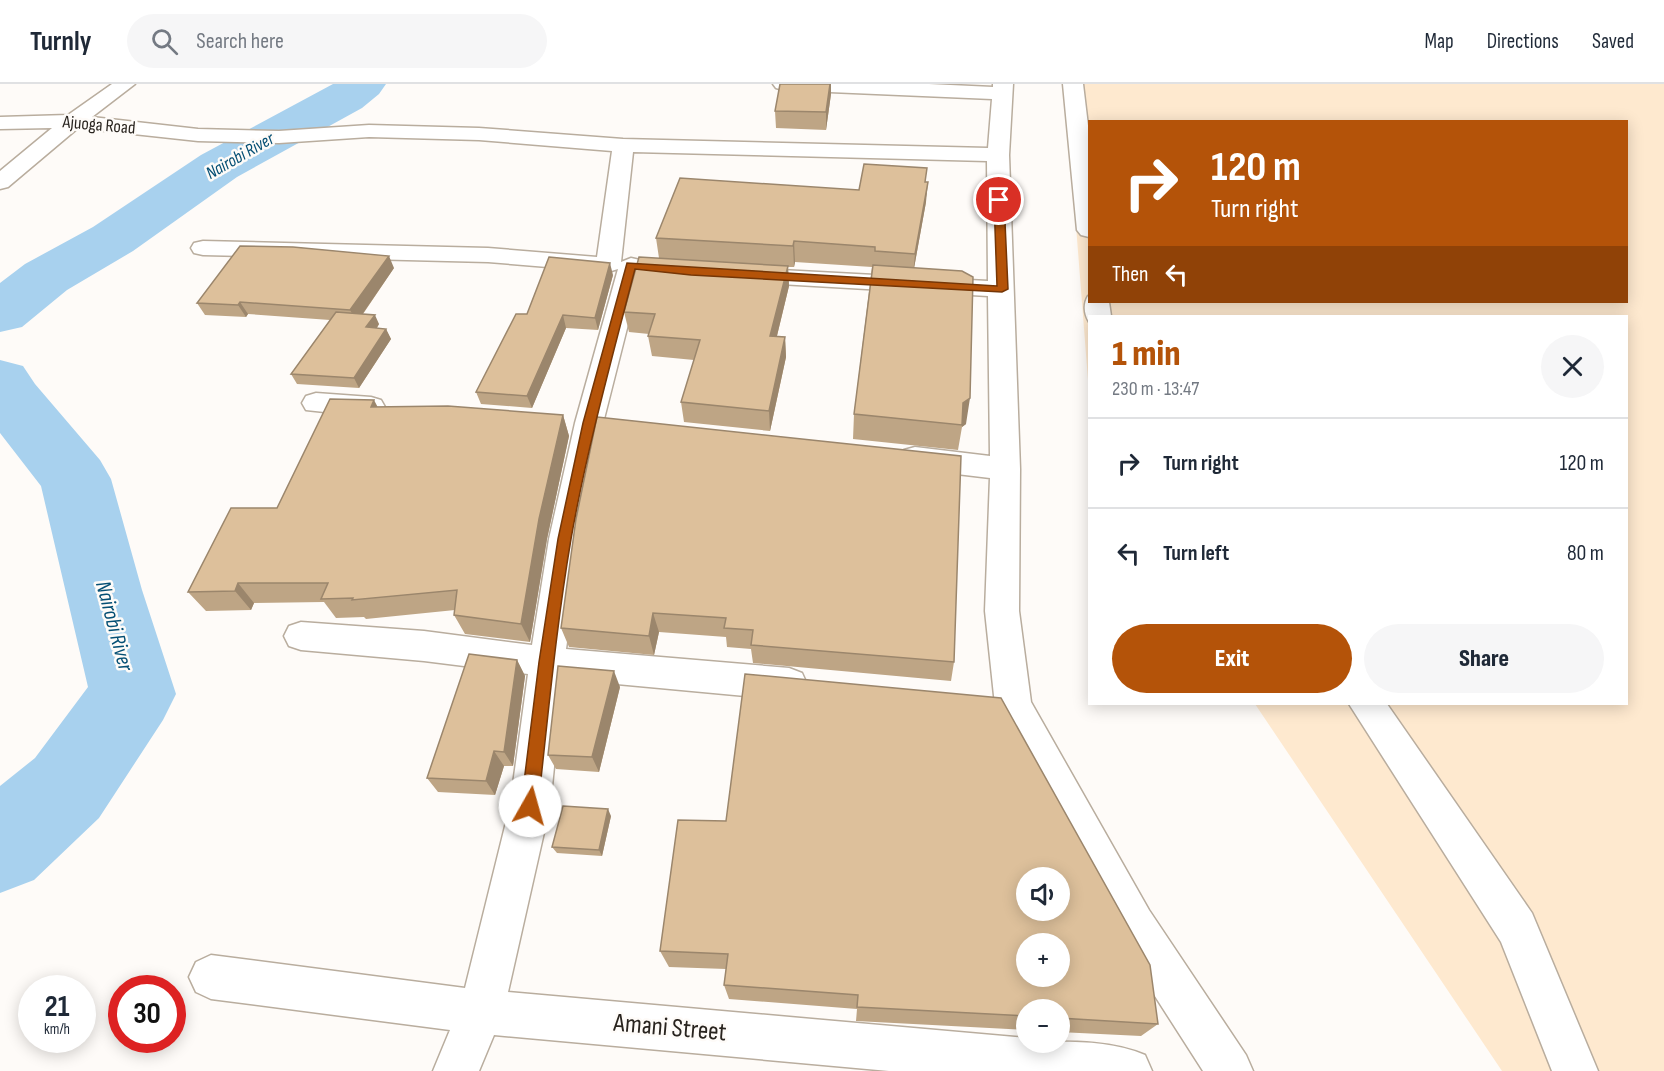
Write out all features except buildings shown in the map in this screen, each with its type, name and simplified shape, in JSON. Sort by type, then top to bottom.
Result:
[{"type":"street","points":[[0,182],[73,121],[124,84]]},
{"type":"street","points":[[783,84],[1003,89],[998,155],[1005,469],[1002,611],[1013,705],[1134,925],[1230,1071]]},
{"type":"street","points":[[1073,84],[1088,221]]},
{"type":"street","name":"Ajuoga Road","points":[[0,123],[73,121],[198,135],[279,137],[369,131],[479,134],[623,145],[998,155]]},
{"type":"street","points":[[456,1071],[481,1012],[530,806],[547,662],[565,539],[588,423],[630,266],[623,145]]},
{"type":"street","points":[[203,248],[488,255],[630,266]]},
{"type":"street","points":[[727,274],[1002,289]]},
{"type":"street","points":[[316,403],[399,409]]},
{"type":"street","points":[[893,455],[1005,469]]},
{"type":"street","points":[[301,636],[424,646],[547,662],[819,687]]},
{"type":"street","points":[[978,702],[1013,705]]},
{"type":"street","points":[[1368,705],[1517,928],[1575,1071]]},
{"type":"street","name":"Amani Street","points":[[211,977],[481,1012],[1129,1071]]},
{"type":"shaded area","points":[[1065,84],[1664,84],[1664,1071],[1502,1071],[1256,705],[1628,705],[1628,315],[1088,315],[1088,380]]},
{"type":"waterway","name":"Nairobi River","points":[[0,313],[46,277],[113,239],[219,166],[345,98],[363,84]]},
{"type":"waterway","name":"Nairobi River","points":[[0,382],[11,400],[75,479],[103,590],[133,694],[67,788],[0,847]]},
{"type":"route","points":[[530,806],[547,662],[565,539],[589,423],[631,265],[691,272],[1002,289],[999,200]]}]
